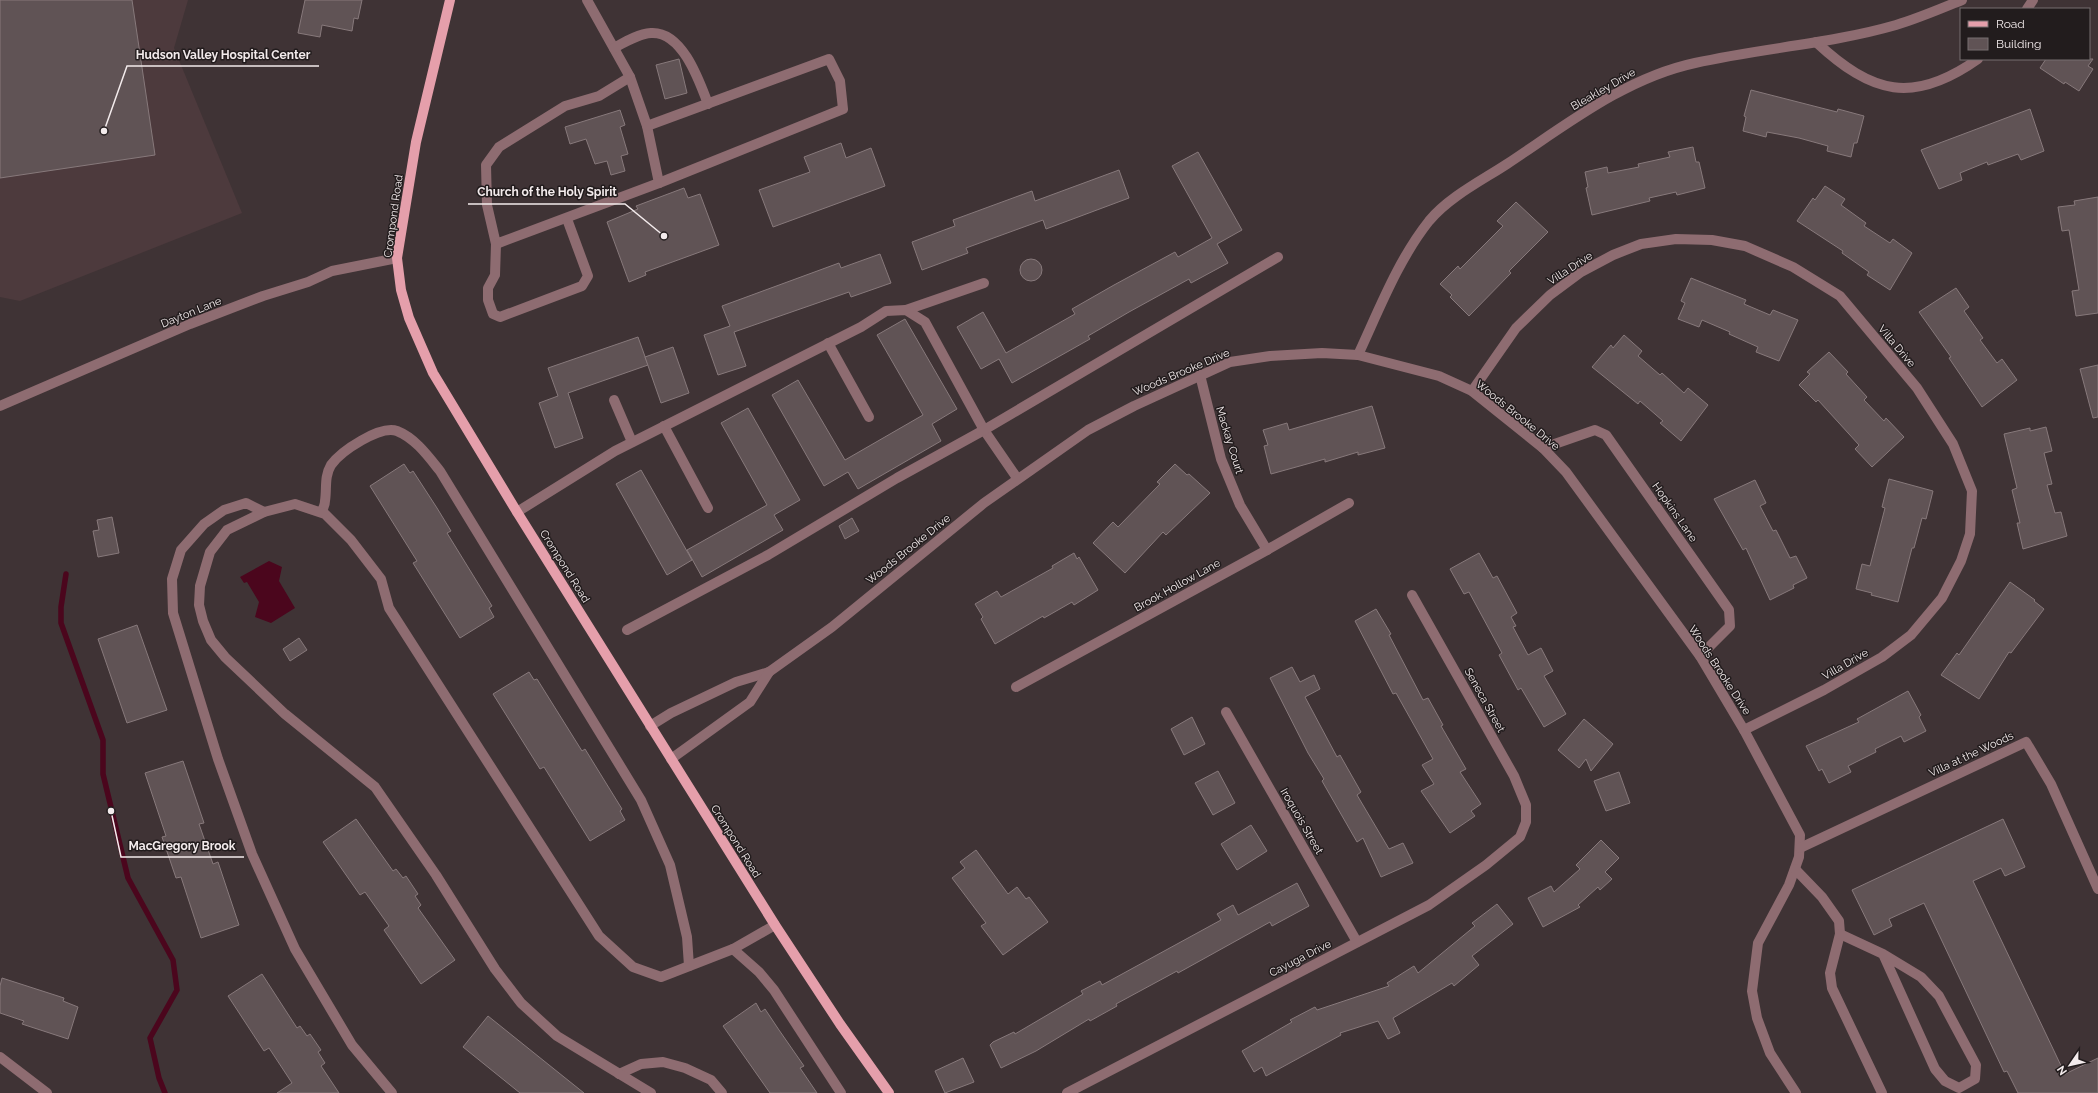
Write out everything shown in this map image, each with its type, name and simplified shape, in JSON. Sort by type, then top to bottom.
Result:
[{"type":"main road","name":"Crompond Road","points":[[450,0],[416,142],[397,258],[401,290],[408,318],[437,380],[517,512],[775,925],[889,1093]]},
{"type":"street","points":[[588,0],[630,77],[647,126],[659,184]]},
{"type":"street","name":"Bleakley Drive","points":[[1358,355],[1407,251],[1430,219],[1455,197],[1608,97],[1651,76],[1694,63],[1816,42],[1895,25],[1934,12],[1962,0]]},
{"type":"street","points":[[614,48],[634,38],[652,33],[669,37],[683,52],[697,75],[708,104]]},
{"type":"street","points":[[1816,42],[1834,58],[1863,77],[1886,87],[1908,89],[1941,82],[1976,60]]},
{"type":"street","points":[[496,244],[659,184],[843,109],[840,81],[829,59],[647,126]]},
{"type":"street","points":[[567,219],[588,276],[582,286],[500,317],[493,314],[488,288],[494,275],[496,244],[487,205],[486,165],[499,146],[566,106],[599,96],[630,77]]},
{"type":"street","name":"Villa Drive","points":[[1472,391],[1516,328],[1550,296],[1581,272],[1613,255],[1641,244],[1676,239],[1712,240],[1745,246],[1792,266],[1840,296],[1917,388],[1953,444],[1972,491],[1970,534],[1961,561],[1942,598],[1911,636],[1882,657],[1824,690],[1744,730]]},
{"type":"street","points":[[627,630],[768,555],[897,478],[984,430],[1278,257]]},
{"type":"street","name":"Dayton Lane","points":[[0,406],[190,324],[263,296],[308,282],[339,269],[397,258]]},
{"type":"street","points":[[517,512],[615,451],[861,327],[886,311],[906,310],[984,283]]},
{"type":"street","points":[[906,310],[925,322],[984,430],[1017,478]]},
{"type":"street","points":[[828,343],[869,417]]},
{"type":"street","name":"Woods Brooke Drive","points":[[650,726],[671,713],[736,682],[769,672],[832,627],[984,503],[1017,478],[1088,430],[1134,406],[1200,375],[1230,362],[1270,356],[1322,352],[1358,355],[1439,376],[1472,391],[1543,448],[1566,472],[1700,656],[1744,730],[1800,835],[1800,857],[1789,884],[1758,943],[1752,991],[1757,1018],[1770,1053],[1796,1093]]},
{"type":"street","name":"Mackay Court","points":[[1200,375],[1221,459],[1240,504],[1267,550]]},
{"type":"street","points":[[614,400],[632,442]]},
{"type":"street","points":[[664,426],[708,508]]},
{"type":"street","name":"Hopkins Lane","points":[[1543,448],[1595,430],[1606,435],[1729,610],[1730,626],[1700,656]]},
{"type":"street","points":[[321,512],[325,501],[324,490],[326,477],[332,465],[359,442],[386,431],[396,431],[423,450],[440,471],[641,800],[670,865],[687,937],[689,966]]},
{"type":"street","points":[[264,512],[246,503],[224,510],[204,524],[192,536],[181,550],[175,564],[172,579],[173,613],[218,759],[252,854],[295,949],[352,1044],[392,1093]]},
{"type":"street","name":"Brook Hollow Lane","points":[[1016,687],[1267,550],[1349,503]]},
{"type":"street","points":[[652,1093],[557,1036],[521,1003],[495,969],[436,875],[375,787],[285,714],[225,657],[211,640],[203,621],[199,605],[200,586],[210,552],[227,530],[264,512],[295,504],[321,512],[351,540],[381,579],[389,608],[599,936],[633,968],[661,977],[733,949],[775,925]]},
{"type":"street","name":"Seneca Street","points":[[1412,595],[1514,776],[1526,805],[1526,822]]},
{"type":"street","name":"Woods Brooke Drive","points":[[671,759],[750,702],[769,672]]},
{"type":"street","name":"Iroquois Street","points":[[1226,712],[1357,942]]},
{"type":"street","name":"Villa at the Woods","points":[[1800,848],[2026,742],[2051,784],[2098,889]]},
{"type":"street","name":"Cayuga Drive","points":[[1067,1093],[1429,905],[1508,848],[1520,837],[1526,822]]},
{"type":"street","points":[[1795,869],[1832,910],[1839,921],[1840,934],[1830,973],[1832,988],[1882,1093]]},
{"type":"street","points":[[1840,934],[1883,954],[1921,977],[1939,996],[1976,1065],[1975,1079],[1959,1088],[1945,1081],[1935,1069],[1883,954]]},
{"type":"street","points":[[733,949],[759,972],[774,990],[841,1093]]},
{"type":"street","points":[[0,1057],[47,1093]]},
{"type":"street","points":[[619,1074],[641,1064],[663,1062],[685,1068],[711,1080],[722,1093]]},
{"type":"shaded area","points":[[0,0],[188,0],[174,48],[242,213],[20,301],[0,297]]},
{"type":"shaded area","points":[[269,561],[282,567],[279,581],[295,608],[271,623],[255,617],[259,602],[247,582],[244,583],[240,577]]},
{"type":"building","points":[[0,0],[132,0],[155,155],[0,178]]},
{"type":"building","points":[[305,0],[362,0],[358,19],[354,18],[352,31],[322,25],[320,37],[298,33]]},
{"type":"building","points":[[679,59],[687,93],[665,99],[656,65]]},
{"type":"building","points":[[2093,59],[2088,66],[2093,69],[2079,91],[2065,82],[2064,84],[2040,68],[2045,60]]},
{"type":"building","points":[[1751,90],[1837,112],[1838,109],[1864,116],[1857,143],[1854,143],[1851,157],[1827,151],[1828,146],[1799,138],[1767,132],[1766,137],[1743,131],[1746,117],[1744,116]]},
{"type":"building","points":[[2030,109],[2044,151],[2021,160],[2018,154],[1988,165],[1987,162],[1960,173],[1962,180],[1939,189],[1921,150]]},
{"type":"building","points":[[620,110],[625,125],[620,127],[628,154],[621,156],[625,171],[611,175],[607,161],[595,164],[586,139],[570,144],[565,127]]},
{"type":"building","points":[[841,143],[846,158],[871,148],[885,186],[773,227],[759,190],[810,172],[804,157]]},
{"type":"building","points":[[1693,147],[1696,162],[1699,162],[1705,188],[1677,195],[1676,192],[1649,198],[1650,201],[1592,215],[1586,188],[1588,187],[1585,172],[1607,167],[1608,173],[1639,167],[1638,164],[1670,157],[1668,152]]},
{"type":"building","points":[[1198,152],[1242,230],[1217,244],[1228,263],[1191,283],[1189,279],[1129,312],[1088,336],[1090,339],[1012,383],[999,359],[981,369],[957,327],[983,312],[1006,353],[1075,314],[1072,309],[1114,285],[1175,252],[1178,257],[1212,238],[1172,166]]},
{"type":"building","points":[[1119,170],[1129,198],[1046,229],[1043,220],[966,248],[968,253],[922,270],[912,242],[955,226],[953,220],[1032,191],[1035,201]]},
{"type":"building","points":[[1825,186],[1845,199],[1841,205],[1866,223],[1864,226],[1890,243],[1893,239],[1912,253],[1890,290],[1867,275],[1869,272],[1842,253],[1843,251],[1797,221],[1813,198],[1815,200]]},
{"type":"building","points":[[684,188],[688,198],[700,194],[719,245],[645,272],[646,275],[629,282],[607,222],[638,209],[636,206]]},
{"type":"building","points":[[2098,197],[2098,313],[2076,316],[2072,291],[2079,290],[2069,230],[2062,231],[2058,207],[2075,205],[2074,201]]},
{"type":"building","points":[[1516,202],[1548,232],[1509,271],[1511,273],[1469,316],[1450,297],[1452,295],[1440,284],[1458,266],[1460,269],[1503,226],[1497,221]]},
{"type":"building","points":[[880,254],[891,283],[851,297],[849,292],[734,332],[746,366],[718,375],[704,335],[730,326],[722,306],[839,263],[841,268]]},
{"type":"building","points":[[1031,259],[1039,262],[1042,270],[1039,278],[1031,281],[1023,278],[1020,270],[1023,262]]},
{"type":"building","points":[[1691,278],[1746,300],[1744,304],[1770,315],[1773,310],[1798,320],[1779,361],[1756,352],[1758,347],[1729,334],[1730,332],[1702,320],[1699,327],[1678,319],[1685,303],[1681,301]]},
{"type":"building","points":[[1956,288],[1969,307],[1964,311],[1983,338],[1980,340],[1997,363],[2002,359],[2017,380],[1982,407],[1949,358],[1951,357],[1919,312]]},
{"type":"building","points":[[905,319],[957,409],[932,424],[941,441],[858,489],[848,472],[824,486],[772,395],[798,380],[845,460],[923,415],[877,335]]},
{"type":"building","points":[[1624,335],[1642,351],[1638,356],[1660,375],[1662,373],[1684,393],[1688,388],[1708,405],[1681,441],[1660,423],[1663,421],[1640,401],[1638,404],[1592,367],[1611,345],[1613,348]]},
{"type":"building","points":[[638,337],[648,365],[568,393],[583,438],[555,448],[539,403],[558,396],[548,368]]},
{"type":"building","points":[[673,347],[689,393],[661,403],[645,357]]},
{"type":"building","points":[[1829,352],[1848,372],[1846,374],[1867,397],[1864,400],[1884,421],[1886,418],[1904,437],[1872,467],[1855,449],[1859,445],[1818,400],[1816,402],[1799,385],[1810,374],[1807,372]]},
{"type":"building","points":[[2098,365],[2098,417],[2093,418],[2080,369]]},
{"type":"building","points":[[1372,406],[1385,448],[1358,455],[1358,452],[1325,462],[1325,459],[1271,474],[1264,446],[1268,445],[1263,430],[1287,423],[1289,430]]},
{"type":"building","points":[[748,408],[800,500],[774,515],[783,530],[702,577],[687,550],[767,505],[721,423]]},
{"type":"building","points":[[2046,427],[2052,451],[2044,453],[2052,484],[2047,485],[2055,513],[2061,512],[2067,536],[2023,549],[2017,523],[2020,523],[2012,490],[2017,488],[2004,434],[2030,428],[2030,431]]},
{"type":"building","points":[[404,464],[410,473],[413,471],[437,508],[451,531],[447,533],[492,606],[489,608],[494,617],[460,638],[413,563],[417,561],[370,486]]},
{"type":"building","points":[[1175,464],[1187,475],[1189,474],[1210,493],[1166,535],[1163,532],[1125,573],[1093,543],[1113,522],[1118,527],[1160,484],[1157,482]]},
{"type":"building","points":[[641,470],[692,560],[667,575],[616,484]]},
{"type":"building","points":[[1889,479],[1933,491],[1926,519],[1922,518],[1914,548],[1912,548],[1898,602],[1871,595],[1872,593],[1856,589],[1862,564],[1870,566],[1885,508],[1882,507]]},
{"type":"building","points":[[1755,480],[1766,503],[1760,506],[1773,531],[1776,530],[1790,558],[1796,556],[1807,578],[1793,585],[1794,588],[1770,600],[1746,548],[1743,550],[1714,499]]},
{"type":"building","points":[[112,517],[119,553],[98,557],[93,531],[99,530],[97,520]]},
{"type":"building","points":[[852,518],[859,531],[845,539],[839,526]]},
{"type":"building","points":[[1074,553],[1077,559],[1079,557],[1098,590],[1074,605],[1072,602],[1044,618],[1043,616],[995,644],[981,619],[983,617],[975,604],[997,591],[1001,597],[1053,568],[1052,566]]},
{"type":"building","points":[[1479,553],[1493,578],[1497,576],[1517,613],[1511,617],[1516,626],[1513,627],[1528,655],[1541,648],[1553,671],[1544,676],[1566,714],[1544,727],[1521,688],[1518,690],[1499,655],[1502,653],[1469,592],[1464,594],[1450,569]]},
{"type":"building","points":[[2010,582],[2035,600],[2034,601],[2044,609],[2011,653],[2009,652],[1979,699],[1941,675],[1957,653],[1959,655]]},
{"type":"building","points":[[1376,609],[1391,634],[1389,635],[1423,700],[1428,698],[1443,725],[1441,726],[1466,769],[1460,772],[1481,804],[1471,811],[1475,816],[1450,833],[1421,791],[1434,784],[1422,765],[1433,759],[1396,693],[1393,694],[1355,621]]},
{"type":"building","points":[[137,625],[167,710],[127,723],[98,639]]},
{"type":"building","points":[[299,638],[307,650],[290,661],[283,649]]},
{"type":"building","points":[[1292,667],[1300,682],[1314,675],[1320,689],[1305,697],[1337,757],[1340,755],[1361,792],[1357,795],[1389,849],[1403,843],[1413,863],[1381,877],[1363,838],[1357,842],[1322,781],[1324,779],[1308,753],[1270,678]]},
{"type":"building","points":[[529,672],[534,680],[537,679],[582,751],[585,749],[622,809],[620,811],[625,820],[590,841],[544,767],[540,769],[493,694]]},
{"type":"building","points":[[1908,691],[1921,715],[1919,717],[1926,731],[1904,742],[1901,736],[1875,749],[1876,752],[1848,766],[1851,772],[1829,783],[1822,769],[1819,771],[1806,746],[1859,722],[1857,719]]},
{"type":"building","points":[[1192,717],[1205,744],[1184,755],[1171,729]]},
{"type":"building","points":[[1584,719],[1613,744],[1591,771],[1586,759],[1579,768],[1558,750]]},
{"type":"building","points":[[183,761],[204,823],[199,824],[213,864],[218,862],[239,925],[201,938],[181,877],[176,878],[162,837],[166,836],[145,773]]},
{"type":"building","points":[[1218,771],[1235,803],[1213,815],[1195,783]]},
{"type":"building","points":[[1619,772],[1630,803],[1606,811],[1594,781]]},
{"type":"building","points":[[356,819],[393,871],[396,869],[403,878],[406,876],[418,894],[415,896],[421,905],[418,908],[455,960],[421,984],[384,930],[389,926],[365,892],[360,895],[323,842]]},
{"type":"building","points":[[2003,819],[2025,867],[2005,876],[2001,868],[1973,881],[2065,1074],[2098,1058],[2098,1093],[2018,1093],[2007,1071],[2004,1072],[1924,903],[1889,919],[1892,926],[1874,935],[1852,890]]},
{"type":"building","points":[[1251,825],[1267,851],[1237,870],[1221,844]]},
{"type":"building","points":[[1601,840],[1619,858],[1605,872],[1612,879],[1600,890],[1598,887],[1578,905],[1580,907],[1543,927],[1528,898],[1551,886],[1554,892],[1580,869],[1576,865]]},
{"type":"building","points":[[976,850],[1008,894],[1017,887],[1026,899],[1029,897],[1048,922],[1003,955],[981,926],[986,923],[952,878],[965,868],[960,862]]},
{"type":"building","points":[[1297,883],[1309,906],[1272,926],[1270,922],[1178,973],[1177,971],[1116,1004],[1117,1006],[1090,1021],[1089,1019],[1036,1051],[1001,1068],[990,1045],[993,1042],[1014,1032],[1015,1034],[1083,994],[1081,991],[1100,981],[1102,985],[1221,920],[1217,914],[1233,905],[1238,915]]},
{"type":"building","points":[[1497,904],[1513,924],[1472,956],[1479,965],[1454,986],[1452,983],[1393,1018],[1400,1033],[1388,1039],[1378,1021],[1340,1033],[1341,1035],[1266,1076],[1262,1067],[1254,1072],[1242,1051],[1292,1022],[1290,1020],[1315,1007],[1317,1010],[1389,986],[1387,983],[1414,966],[1418,973],[1475,926],[1472,923]]},
{"type":"building","points":[[262,974],[297,1028],[300,1026],[307,1036],[310,1034],[321,1050],[318,1052],[325,1063],[321,1066],[339,1093],[277,1093],[292,1083],[269,1048],[264,1051],[228,996]]},
{"type":"building","points":[[2,978],[64,998],[63,1001],[78,1007],[68,1039],[22,1024],[24,1021],[0,1013],[0,986]]},
{"type":"building","points":[[756,1003],[761,1012],[765,1009],[804,1066],[800,1068],[817,1093],[770,1093],[723,1026]]},
{"type":"building","points":[[488,1016],[584,1093],[520,1093],[463,1047]]},
{"type":"building","points":[[963,1058],[974,1082],[945,1093],[935,1071]]},
{"type":"waterway","points":[[66,574],[61,607],[61,623],[103,740],[103,774],[128,878],[173,960],[177,990],[150,1038],[159,1078],[165,1093]]},
{"type":"place","name":"Hudson Valley Hospital Center","points":[[104,131]]},
{"type":"place","name":"Church of the Holy Spirit","points":[[664,236]]},
{"type":"place","name":"MacGregory Brook","points":[[111,811]]}]
